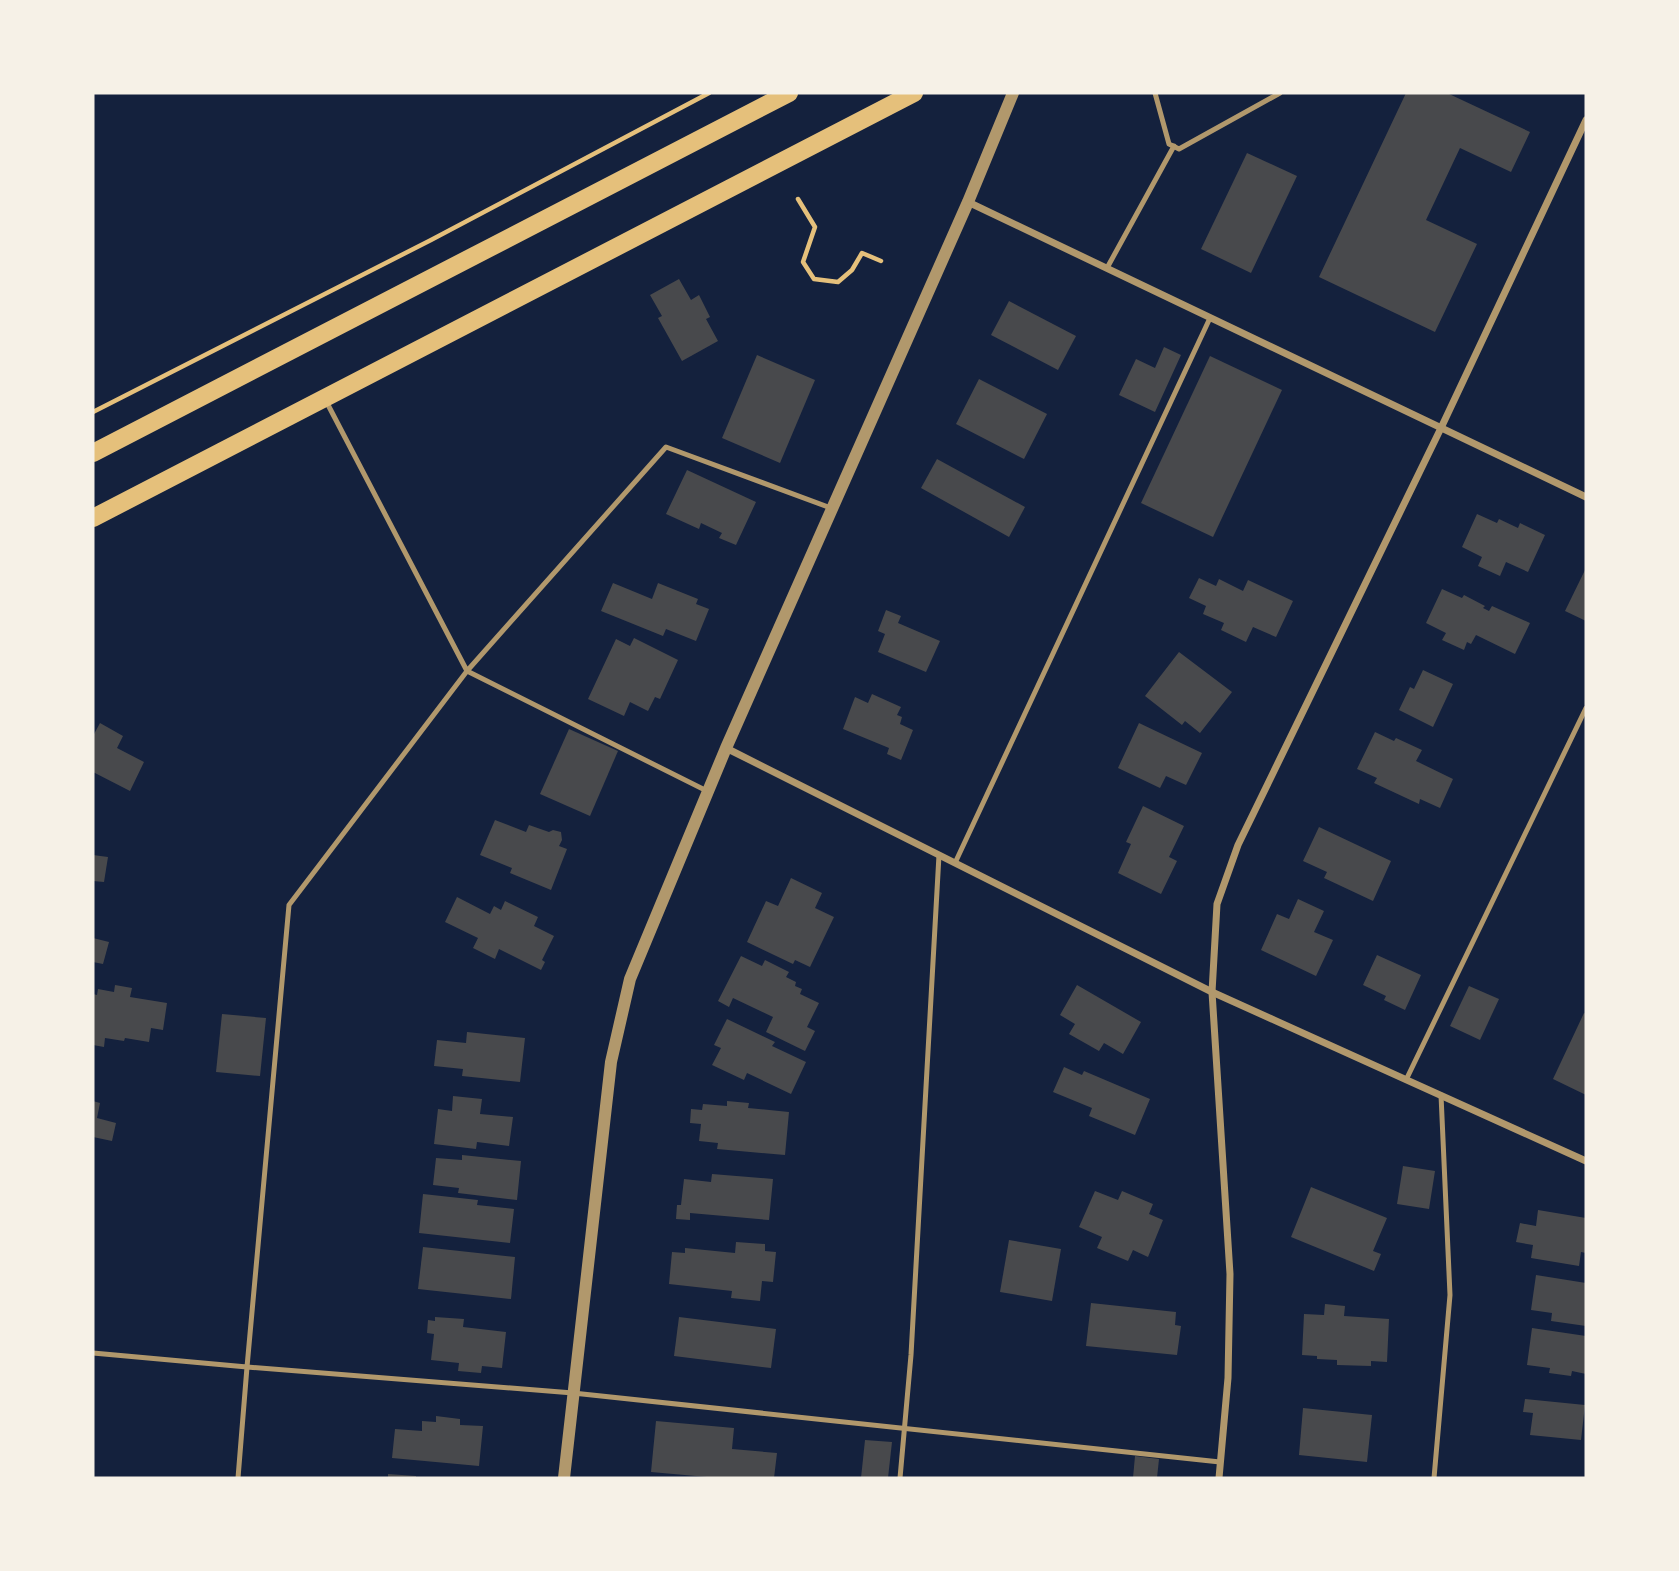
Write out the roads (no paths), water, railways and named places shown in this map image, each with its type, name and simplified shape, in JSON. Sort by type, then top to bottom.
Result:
[{"type":"main road","points":[[93,453],[789,93]]},
{"type":"main road","points":[[93,518],[914,93]]},
{"type":"street","points":[[564,1478],[611,1062],[630,979],[726,748],[968,202],[1013,93]]},
{"type":"street","points":[[1219,1478],[1228,1378],[1230,1274],[1212,992],[1217,904],[1238,845],[1441,428],[1586,120]]},
{"type":"street","points":[[968,202],[1586,497]]},
{"type":"street","points":[[726,748],[1212,992],[1586,1161]]},
{"type":"lane","points":[[1155,93],[1168,144],[1179,149],[1280,93]]},
{"type":"lane","points":[[1107,268],[1174,146]]},
{"type":"lane","points":[[955,863],[1210,318]]},
{"type":"lane","points":[[324,399],[467,671],[708,792]]},
{"type":"lane","points":[[239,1478],[289,905],[467,671],[666,447],[832,509]]},
{"type":"lane","points":[[1406,1080],[1586,708]]},
{"type":"lane","points":[[900,1478],[911,1355],[939,855]]},
{"type":"lane","points":[[1434,1478],[1450,1295],[1441,1095]]},
{"type":"lane","points":[[93,1353],[573,1393],[1220,1462]]}]
